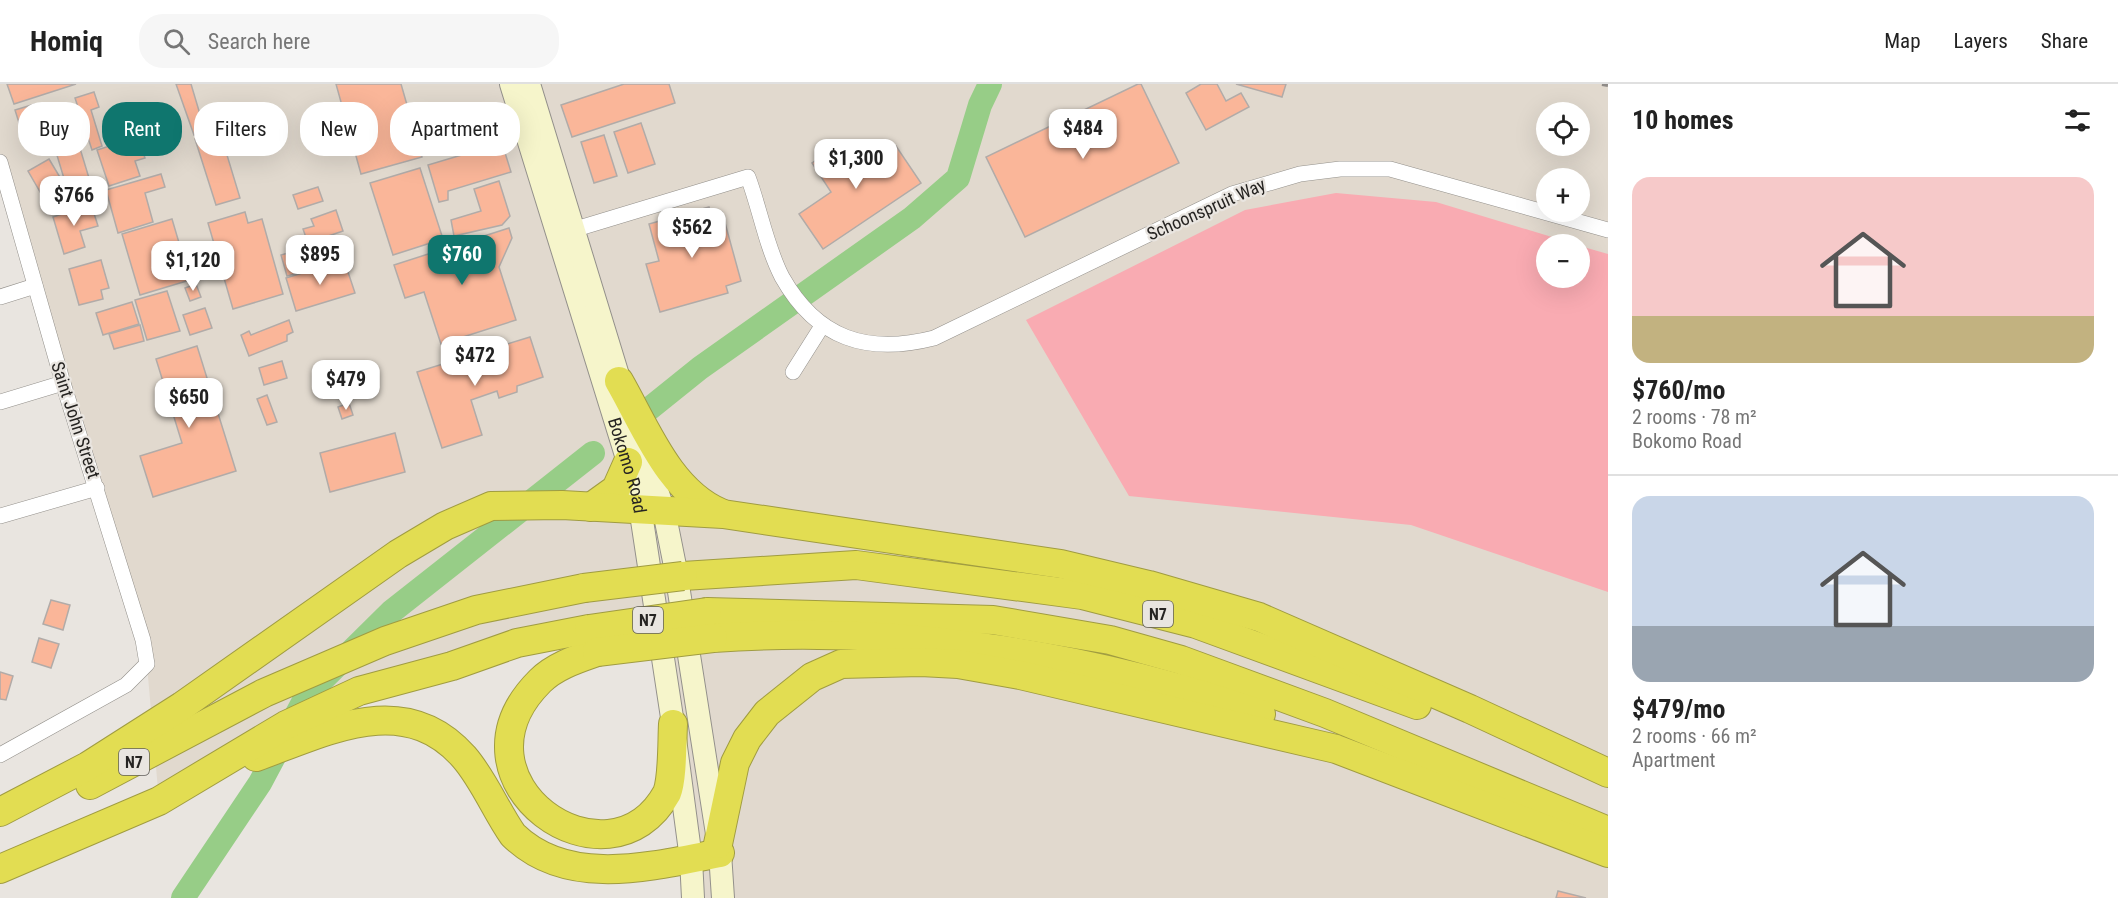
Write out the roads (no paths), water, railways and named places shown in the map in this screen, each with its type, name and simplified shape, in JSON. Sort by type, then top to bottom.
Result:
[{"type":"highway","points":[[619,381],[670,470],[702,504],[723,514]]},
{"type":"highway","points":[[591,507],[616,489],[628,462]]},
{"type":"highway","points":[[0,812],[88,766],[182,706],[398,554],[445,526],[490,506],[562,505],[723,514],[1061,564],[1160,588],[1259,617],[1470,709],[1608,773]]},
{"type":"highway","name":"N7","points":[[0,823],[66,798],[264,693],[385,641],[476,610],[584,588],[683,576],[856,566],[1082,595],[1196,624],[1443,715],[1608,780]]},
{"type":"highway","name":"N7","points":[[0,869],[159,801],[286,725],[359,691],[452,666],[517,644],[593,640],[710,625],[982,619],[1110,640],[1181,660],[1325,713],[1608,831]]},
{"type":"highway","points":[[710,625],[769,634],[872,636],[975,645],[1071,661],[1216,698],[1287,723],[1336,749],[1608,853]]},
{"type":"highway","points":[[593,640],[540,680],[522,704],[511,729],[512,776],[528,808],[540,821],[559,835],[579,843],[599,844],[622,840],[650,821],[668,791],[673,724]]},
{"type":"highway","points":[[200,777],[357,721],[402,720],[444,739],[465,758],[513,835],[523,845],[547,859],[575,868],[602,870],[691,859],[719,848],[731,774],[747,739],[767,713],[794,690],[812,677],[841,664],[865,662],[958,664],[1113,695],[1336,749]]},
{"type":"main road","name":"Bokomo Road","points":[[511,84],[619,381],[653,510],[679,584],[719,848],[723,898]]},
{"type":"main road","name":"Bokomo Road","points":[[529,84],[628,462],[653,510],[673,724],[691,859],[693,898]]},
{"type":"street","name":"Saint John Street","points":[[0,162],[4,190],[143,640],[147,664],[126,686],[0,755]]},
{"type":"street","name":"Schoonspruit Way","points":[[566,231],[748,177],[782,276],[808,314],[822,326],[855,340],[880,345],[904,346],[934,338],[1232,194],[1299,174],[1340,169],[1390,169],[1608,230]]},
{"type":"street","points":[[0,297],[35,286]]},
{"type":"street","points":[[793,372],[822,326]]},
{"type":"street","points":[[0,402],[63,383]]},
{"type":"street","points":[[0,516],[97,488]]},
{"type":"waterway","points":[[649,409],[700,368],[912,218],[958,178],[980,105],[990,84]]},
{"type":"waterway","points":[[183,898],[260,783],[307,695],[391,612],[593,453]]},
{"type":"railway","points":[[1602,84],[1608,85]]}]
